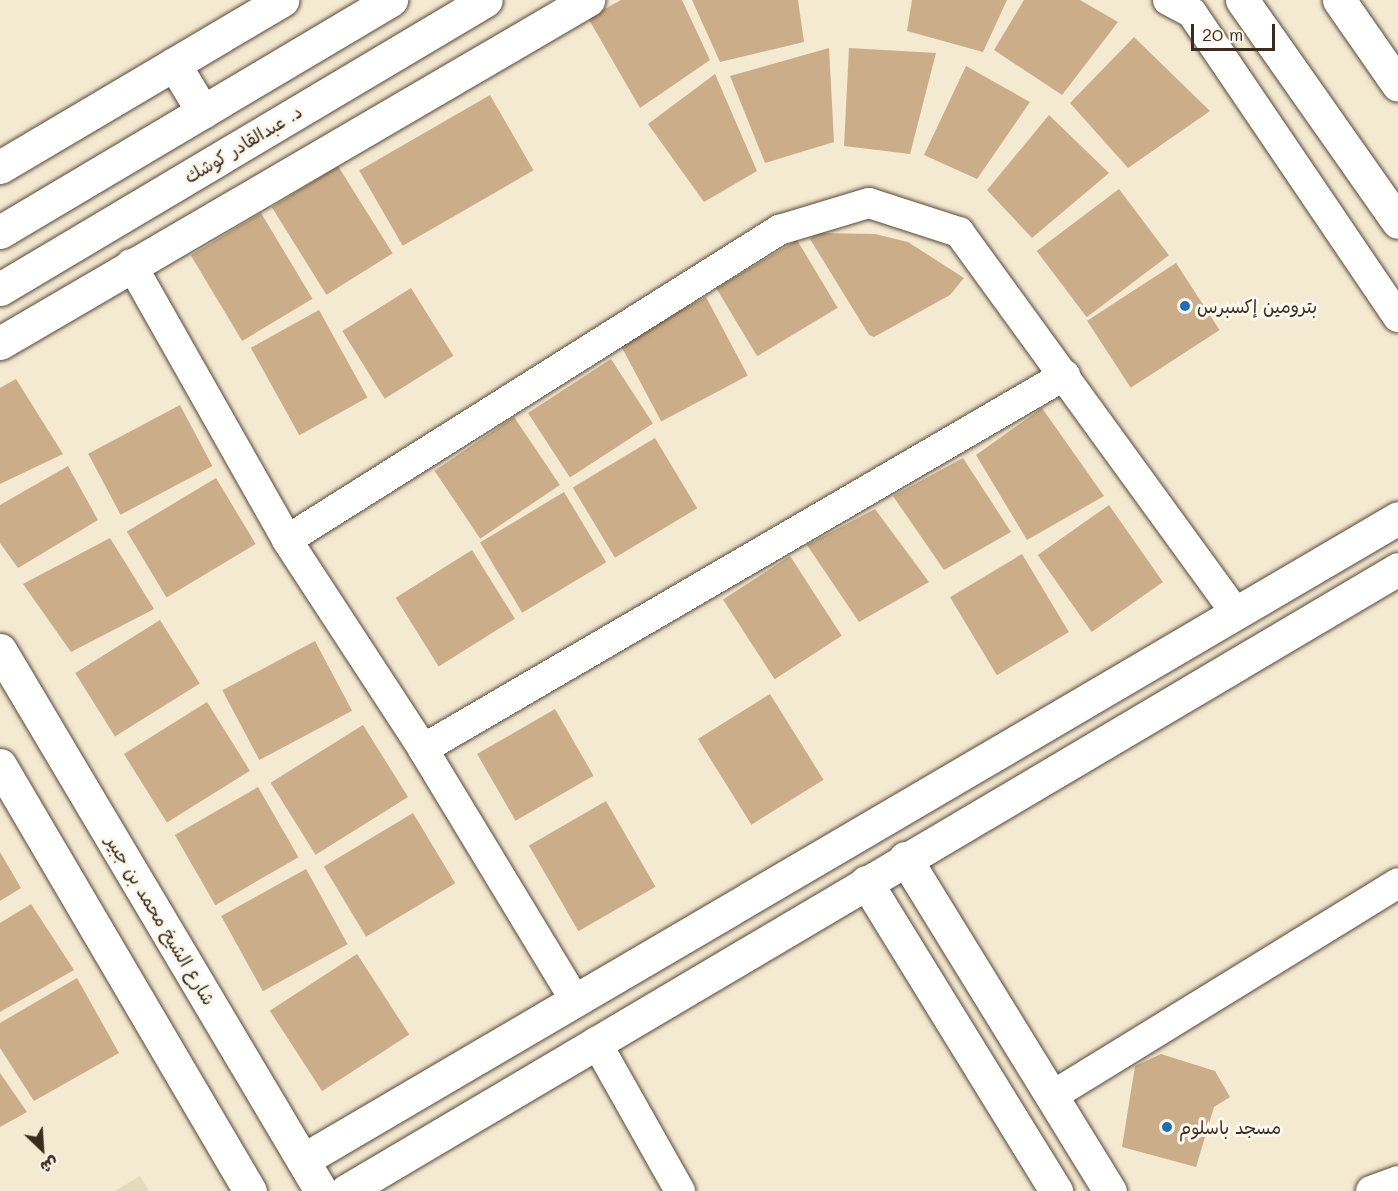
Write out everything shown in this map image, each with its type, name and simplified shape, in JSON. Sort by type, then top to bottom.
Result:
[{"type":"street","points":[[0,167],[282,0]]},
{"type":"street","points":[[0,232],[391,0]]},
{"type":"street","points":[[4,332],[131,264],[588,0]]},
{"type":"street","points":[[1168,0],[1192,14],[1398,317]]},
{"type":"street","points":[[1242,0],[1398,222]]},
{"type":"street","points":[[1340,0],[1398,85]]},
{"type":"street","name":"د. عبدالقادر كوشك","points":[[0,289],[466,5]]},
{"type":"street","points":[[174,64],[203,112]]},
{"type":"street","points":[[287,540],[779,230],[869,203],[959,232],[1236,613]]},
{"type":"street","points":[[131,264],[287,540],[423,749],[575,1000]]},
{"type":"street","points":[[423,749],[1065,375]]},
{"type":"street","points":[[303,1160],[1398,518]]},
{"type":"street","points":[[346,1191],[905,858],[1398,569]]},
{"type":"street","name":"شارع الشيخ محمد بن جبير","points":[[0,650],[321,1191]]},
{"type":"street","points":[[0,765],[250,1191]]},
{"type":"street","points":[[905,858],[1110,1191]]},
{"type":"street","points":[[866,882],[1056,1191]]},
{"type":"street","points":[[1052,1096],[1398,883]]},
{"type":"street","points":[[596,1042],[680,1191]]},
{"type":"street","points":[[1371,1191],[1398,1180]]},
{"type":"shaded area","points":[[140,1176],[149,1191],[115,1191]]},
{"type":"building","points":[[621,0],[682,0],[710,60],[640,108],[588,18]]},
{"type":"building","points":[[692,0],[798,0],[804,42],[720,62]]},
{"type":"building","points":[[912,0],[1007,0],[983,52],[907,31]]},
{"type":"building","points":[[1024,0],[1080,0],[1118,22],[1062,95],[994,50]]},
{"type":"building","points":[[1134,37],[1210,111],[1128,168],[1070,103]]},
{"type":"building","points":[[829,48],[834,142],[765,163],[730,76]]},
{"type":"building","points":[[849,48],[936,53],[910,154],[844,146]]},
{"type":"building","points":[[966,66],[1030,102],[977,179],[924,155]]},
{"type":"building","points":[[715,74],[757,171],[704,202],[648,124]]},
{"type":"building","points":[[490,95],[534,170],[403,246],[359,171]]},
{"type":"building","points":[[1049,115],[1109,173],[1032,238],[987,190]]},
{"type":"building","points":[[338,166],[393,253],[326,295],[272,207]]},
{"type":"building","points":[[1119,189],[1169,255],[1087,317],[1037,251]]},
{"type":"building","points":[[261,213],[313,299],[242,341],[191,255]]},
{"type":"building","points":[[817,233],[875,234],[908,242],[964,278],[950,295],[874,337],[869,335],[810,239]]},
{"type":"building","points":[[797,240],[838,308],[757,356],[716,288]]},
{"type":"building","points":[[1176,263],[1220,330],[1131,388],[1087,321]]},
{"type":"building","points":[[411,288],[453,356],[385,399],[342,331]]},
{"type":"building","points":[[706,297],[748,376],[661,422],[619,343]]},
{"type":"building","points":[[319,310],[367,397],[299,435],[251,348]]},
{"type":"building","points":[[611,359],[653,424],[570,477],[528,413]]},
{"type":"building","points":[[16,379],[63,454],[0,484],[0,388]]},
{"type":"building","points":[[180,405],[212,466],[121,515],[88,454]]},
{"type":"building","points":[[1042,408],[1104,496],[1027,540],[976,455]]},
{"type":"building","points":[[514,417],[560,485],[480,539],[434,471]]},
{"type":"building","points":[[655,438],[697,508],[615,558],[573,487]]},
{"type":"building","points":[[963,458],[1011,532],[944,570],[893,496]]},
{"type":"building","points":[[68,466],[98,520],[18,568],[0,543],[0,505]]},
{"type":"building","points":[[216,478],[256,544],[167,598],[127,532]]},
{"type":"building","points":[[564,492],[606,562],[522,613],[480,542]]},
{"type":"building","points":[[1109,505],[1163,582],[1092,632],[1038,555]]},
{"type":"building","points":[[875,509],[929,582],[859,622],[807,545]]},
{"type":"building","points":[[110,538],[154,609],[71,652],[23,584]]},
{"type":"building","points":[[472,550],[515,619],[439,666],[396,598]]},
{"type":"building","points":[[1022,554],[1069,632],[997,675],[950,597]]},
{"type":"building","points":[[790,556],[842,636],[775,679],[723,600]]},
{"type":"building","points":[[160,620],[200,684],[115,737],[75,673]]},
{"type":"building","points":[[315,641],[352,711],[259,760],[222,690]]},
{"type":"building","points":[[770,694],[824,780],[751,825],[698,739]]},
{"type":"building","points":[[207,702],[250,771],[167,823],[124,754]]},
{"type":"building","points":[[555,709],[594,776],[516,821],[477,754]]},
{"type":"building","points":[[363,725],[408,797],[316,855],[271,783]]},
{"type":"building","points":[[258,787],[298,857],[215,905],[175,835]]},
{"type":"building","points":[[606,801],[656,887],[578,931],[529,846]]},
{"type":"building","points":[[413,813],[455,883],[366,937],[324,867]]},
{"type":"building","points":[[0,852],[21,888],[0,901]]},
{"type":"building","points":[[306,869],[348,944],[263,991],[221,916]]},
{"type":"building","points":[[31,904],[74,970],[0,1012],[0,923]]},
{"type":"building","points":[[357,954],[409,1035],[322,1091],[270,1011]]},
{"type":"building","points":[[77,978],[119,1053],[34,1101],[0,1048],[0,1023]]},
{"type":"building","name":"مسجد باسلوم","points":[[1161,1054],[1215,1071],[1230,1097],[1214,1107],[1196,1167],[1122,1147],[1135,1066]]},
{"type":"building","points":[[0,1073],[27,1112],[0,1127]]},
{"type":"place","name":"بترومين إكسبرس","points":[[1185,306]]},
{"type":"place","name":"مسجد باسلوم","points":[[1167,1127]]}]
